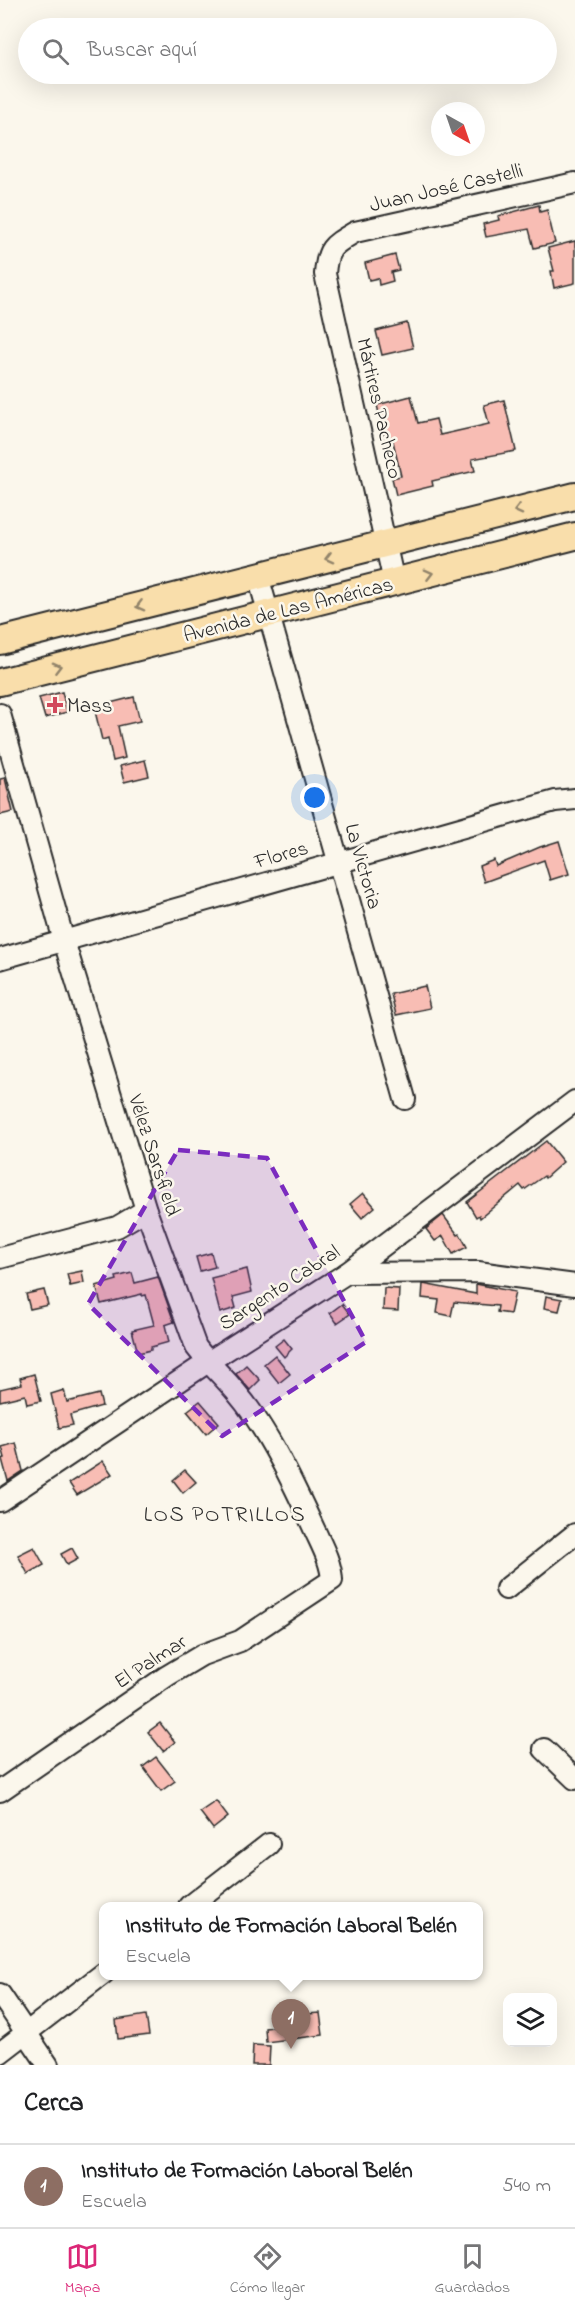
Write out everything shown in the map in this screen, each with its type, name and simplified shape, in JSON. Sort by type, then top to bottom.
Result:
[{"type":"main road","name":"Avenida de Las Américas","points":[[0,641],[575,496]]},
{"type":"main road","name":"Avenida de Las Américas","points":[[0,682],[575,536]]},
{"type":"street","name":"Juan José Castelli","points":[[331,246],[355,232],[575,183]]},
{"type":"street","name":"Mártires Pacheco","points":[[331,246],[326,260],[325,274],[394,582]]},
{"type":"street","name":"La Victoria","points":[[258,576],[405,1099]]},
{"type":"street","name":"Vélez Sarsfield","points":[[0,714],[64,941],[146,1210],[196,1347],[236,1392],[280,1461],[306,1510],[331,1568],[332,1580]]},
{"type":"street","name":"Flores","points":[[0,959],[555,801],[575,799]]},
{"type":"street","name":"Sargento Cabral","points":[[0,1501],[207,1362],[347,1273],[575,1101]]},
{"type":"street","points":[[0,1258],[117,1227],[146,1210]]},
{"type":"street","points":[[347,1273],[478,1272],[575,1285]]},
{"type":"street","points":[[506,1589],[575,1534]]},
{"type":"street","name":"El Palmar","points":[[2,1787],[167,1676],[202,1655],[240,1641],[332,1580]]},
{"type":"street","points":[[544,1749],[575,1779]]},
{"type":"street","points":[[194,1902],[269,1844]]},
{"type":"street","points":[[0,2053],[99,1977]]},
{"type":"street","points":[[0,1994],[48,2065]]},
{"type":"highlighted area","points":[[178,1150],[267,1158],[366,1342],[222,1436],[88,1304]]},
{"type":"building","points":[[539,205],[540,212],[547,210],[555,243],[534,248],[529,229],[486,237],[483,224],[499,220],[498,216]]},
{"type":"building","points":[[575,241],[575,283],[554,288],[551,271],[554,271],[548,248]]},
{"type":"building","points":[[395,255],[399,270],[391,272],[393,281],[379,285],[378,278],[369,280],[365,263]]},
{"type":"building","points":[[407,323],[413,348],[382,355],[376,331]]},
{"type":"building","points":[[411,396],[418,423],[436,419],[440,435],[489,424],[484,405],[504,400],[516,451],[472,459],[475,471],[432,481],[433,486],[396,495],[392,478],[401,476],[392,437],[385,439],[377,405]]},
{"type":"building","points":[[62,692],[67,712],[45,718],[39,698]]},
{"type":"building","points":[[134,697],[140,721],[118,726],[125,758],[113,761],[108,738],[102,740],[94,707]]},
{"type":"building","points":[[145,760],[149,776],[124,782],[120,766]]},
{"type":"building","points":[[5,778],[13,812],[0,815],[0,779]]},
{"type":"building","points":[[559,841],[569,874],[550,880],[544,860],[484,882],[479,866],[494,860],[496,866]]},
{"type":"building","points":[[425,986],[430,1008],[396,1015],[391,994]]},
{"type":"building","points":[[546,1141],[563,1162],[545,1178],[544,1176],[524,1190],[520,1185],[480,1218],[479,1215],[476,1217],[467,1202]]},
{"type":"building","points":[[363,1193],[375,1207],[362,1218],[350,1204]]},
{"type":"building","points":[[443,1215],[458,1235],[460,1234],[467,1247],[453,1254],[443,1236],[435,1241],[426,1229]]},
{"type":"building","points":[[211,1253],[215,1267],[200,1271],[196,1257]]},
{"type":"building","points":[[247,1269],[252,1292],[233,1297],[236,1308],[220,1313],[211,1278]]},
{"type":"building","points":[[82,1271],[84,1283],[70,1286],[67,1274]]},
{"type":"building","points":[[132,1273],[135,1283],[158,1277],[174,1322],[165,1325],[169,1342],[138,1353],[132,1330],[154,1325],[146,1295],[101,1304],[96,1286]]},
{"type":"building","points":[[423,1284],[476,1294],[476,1284],[515,1292],[510,1314],[497,1312],[498,1306],[454,1302],[451,1316],[437,1313],[439,1300],[422,1298]]},
{"type":"building","points":[[384,1288],[399,1289],[398,1311],[383,1310]]},
{"type":"building","points":[[44,1290],[48,1305],[30,1309],[26,1294]]},
{"type":"building","points":[[546,1296],[562,1299],[559,1311],[544,1308]]},
{"type":"building","points":[[342,1304],[350,1314],[337,1323],[330,1313]]},
{"type":"building","points":[[284,1339],[292,1349],[284,1357],[275,1346]]},
{"type":"building","points":[[275,1355],[290,1374],[279,1383],[264,1364]]},
{"type":"building","points":[[246,1365],[260,1380],[250,1390],[236,1374]]},
{"type":"building","points":[[34,1374],[41,1401],[27,1404],[25,1395],[0,1401],[0,1389],[22,1384],[20,1378]]},
{"type":"building","points":[[64,1390],[67,1402],[99,1394],[102,1406],[70,1415],[73,1425],[59,1428],[51,1394]]},
{"type":"building","points":[[200,1401],[219,1423],[206,1434],[187,1411]]},
{"type":"building","points":[[16,1443],[23,1471],[8,1481],[2,1459],[5,1458],[2,1447]]},
{"type":"building","points":[[103,1461],[112,1474],[77,1495],[69,1483]]},
{"type":"building","points":[[185,1470],[196,1482],[183,1493],[173,1480]]},
{"type":"building","points":[[34,1547],[44,1565],[28,1574],[18,1555]]},
{"type":"building","points":[[72,1548],[78,1559],[67,1565],[61,1554]]},
{"type":"building","points":[[160,1723],[175,1742],[163,1751],[148,1732]]},
{"type":"building","points":[[156,1757],[175,1781],[161,1791],[143,1767]]},
{"type":"building","points":[[216,1801],[228,1817],[213,1829],[200,1812]]},
{"type":"building","points":[[320,2013],[323,2035],[266,2042],[265,2028],[305,2023],[307,2014]]},
{"type":"building","points":[[146,2015],[149,2035],[118,2039],[116,2020]]},
{"type":"building","points":[[253,2045],[270,2046],[269,2065],[252,2065]]},
{"type":"place","name":"Mass","points":[[55,705]]},
{"type":"place","name":"Instituto de Formación Laboral Belén","points":[[291,2049]]},
{"type":"district","name":"LOS POTRILLOS","points":[[225,1513]]}]
